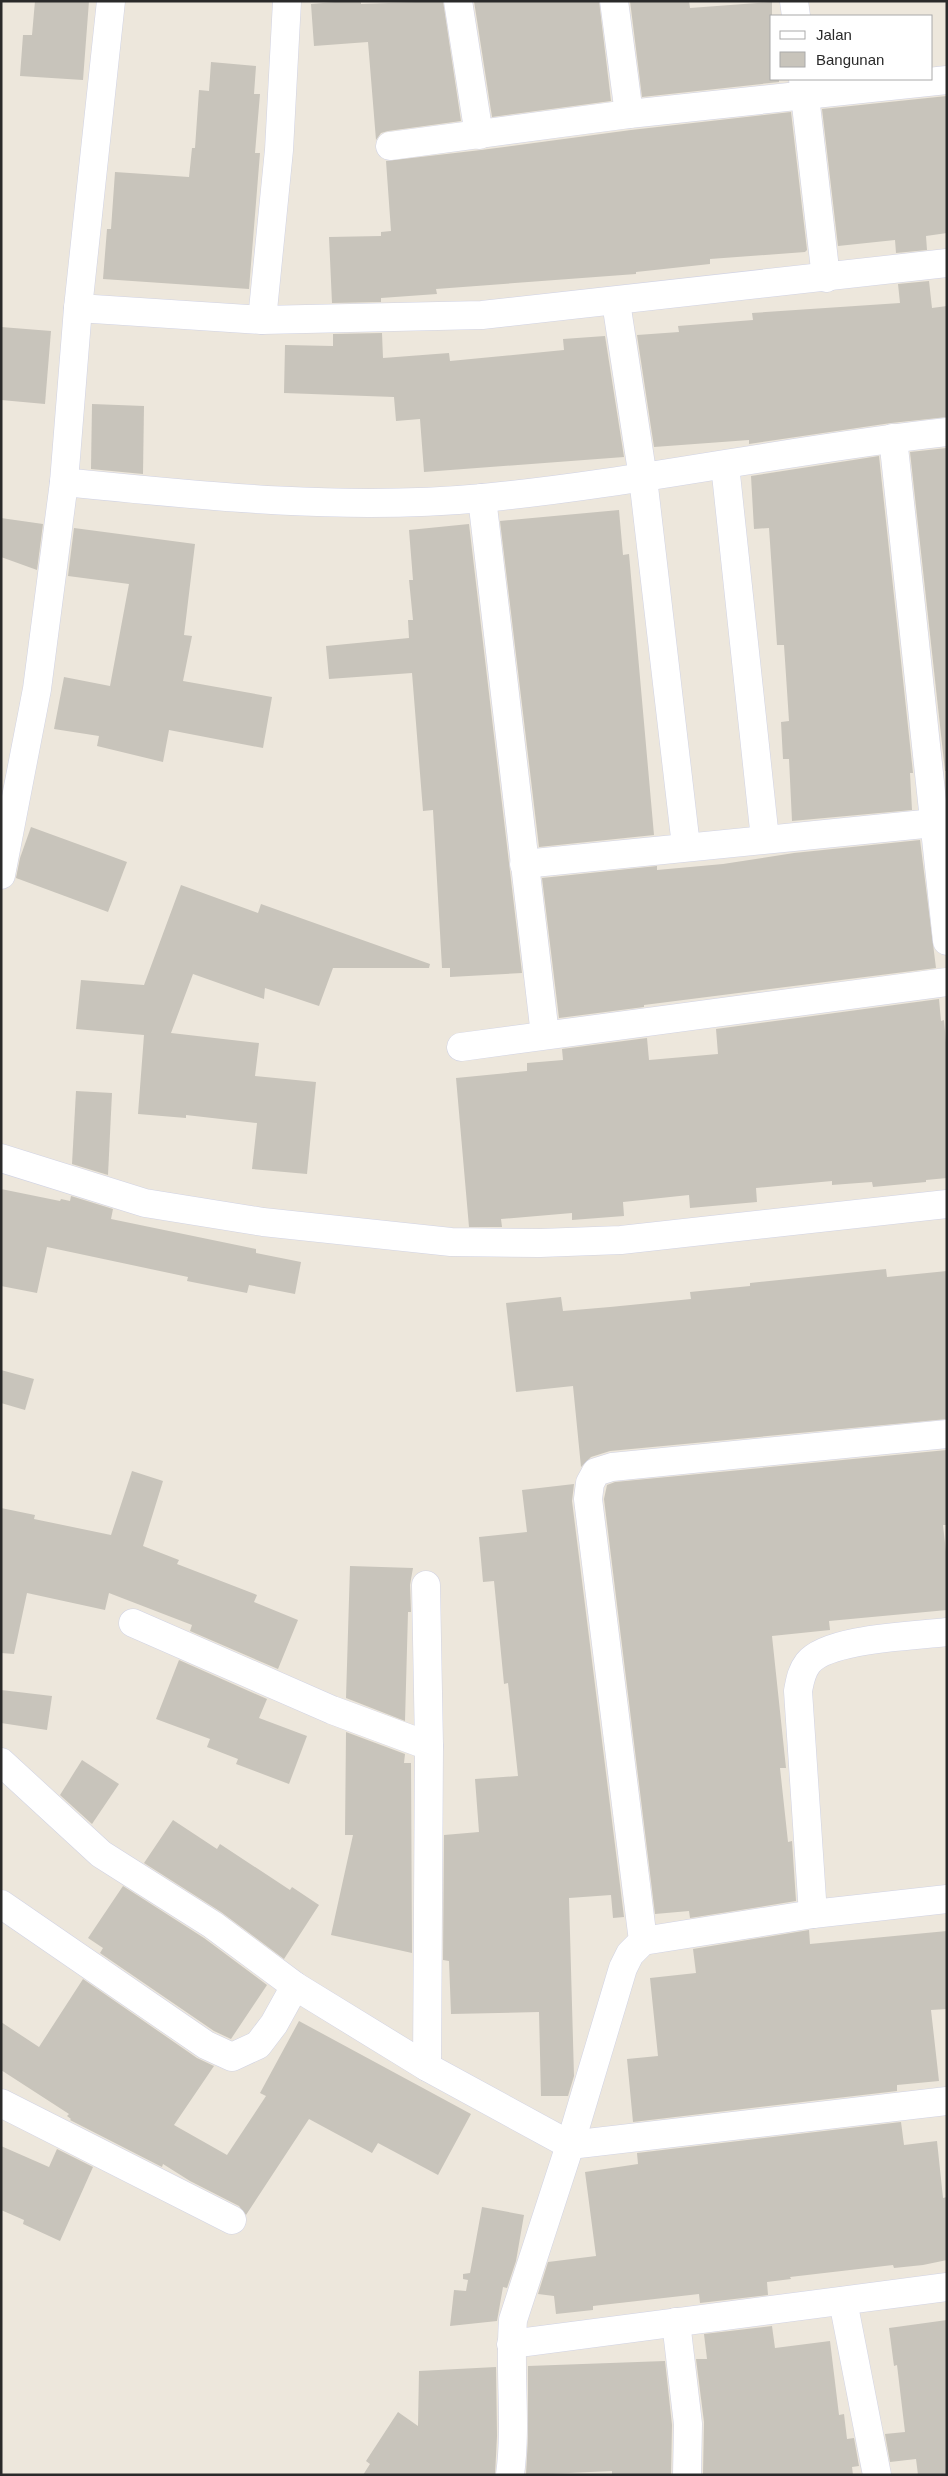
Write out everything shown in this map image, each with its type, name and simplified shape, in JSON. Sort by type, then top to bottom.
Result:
[{"type":"street","points":[[1,875],[37,689],[64,482],[78,308],[111,1]]},
{"type":"street","points":[[262,320],[279,150],[287,1]]},
{"type":"street","points":[[458,1],[479,135]]},
{"type":"street","points":[[614,1],[629,114]]},
{"type":"street","points":[[794,1],[796,15]]},
{"type":"street","points":[[390,146],[629,114],[803,87],[947,80]]},
{"type":"street","points":[[803,87],[826,278]]},
{"type":"street","points":[[78,308],[262,320],[482,315],[616,302],[947,263]]},
{"type":"street","points":[[616,302],[643,478],[686,846]]},
{"type":"street","points":[[64,482],[223,498],[322,502],[402,502],[482,498],[643,478],[892,438],[947,432]]},
{"type":"street","points":[[892,438],[947,941]]},
{"type":"street","points":[[725,465],[765,839]]},
{"type":"street","points":[[482,498],[544,1035]]},
{"type":"street","points":[[524,864],[686,846],[934,823]]},
{"type":"street","points":[[461,1047],[947,982]]},
{"type":"street","points":[[1,1158],[145,1203],[263,1222],[451,1242],[540,1243],[621,1240],[947,1204]]},
{"type":"street","points":[[643,1941],[588,1499],[590,1483],[596,1472],[612,1467],[947,1434]]},
{"type":"street","points":[[426,1585],[429,1746],[427,2067]]},
{"type":"street","points":[[133,1623],[332,1710],[429,1746]]},
{"type":"street","points":[[813,1914],[798,1692],[801,1674],[809,1661],[841,1644],[947,1632]]},
{"type":"street","points":[[1,1762],[101,1854],[213,1926],[295,1986],[427,2067],[570,2145],[947,2101]]},
{"type":"street","points":[[510,2475],[513,2454],[511,2344],[513,2320],[570,2145],[623,1968],[630,1954],[643,1941],[813,1914],[947,1899]]},
{"type":"street","points":[[1,1904],[206,2045],[232,2057],[258,2045],[274,2024],[295,1986]]},
{"type":"street","points":[[1,2103],[232,2220]]},
{"type":"street","points":[[511,2344],[947,2287]]},
{"type":"street","points":[[843,2301],[877,2475]]},
{"type":"street","points":[[676,2322],[688,2424],[687,2475]]},
{"type":"building","points":[[35,1],[89,1],[83,80],[20,76],[23,35],[32,35]]},
{"type":"building","points":[[361,1],[361,4],[443,1],[461,121],[388,131],[381,133],[376,140],[368,42],[314,46],[311,4]]},
{"type":"building","points":[[474,1],[599,1],[611,101],[492,117]]},
{"type":"building","points":[[630,1],[689,1],[690,8],[772,2],[772,15],[770,15],[770,80],[779,80],[779,82],[642,97]]},
{"type":"building","points":[[211,62],[256,66],[254,94],[260,94],[255,153],[260,153],[249,289],[103,279],[107,229],[111,229],[115,172],[189,177],[192,148],[195,148],[199,90],[209,91]]},
{"type":"building","points":[[947,96],[947,233],[926,236],[927,250],[896,253],[895,240],[838,246],[822,109]]},
{"type":"building","points":[[791,112],[807,250],[805,252],[710,259],[710,264],[636,272],[636,274],[436,289],[437,294],[381,298],[381,302],[332,303],[329,237],[381,236],[381,232],[391,231],[386,161]]},
{"type":"building","points":[[929,281],[932,308],[947,306],[947,417],[891,423],[749,444],[749,440],[654,447],[637,335],[679,332],[678,326],[753,320],[752,313],[900,303],[898,284]]},
{"type":"building","points":[[1,327],[51,331],[45,404],[1,400]]},
{"type":"building","points":[[382,333],[383,358],[449,353],[450,361],[564,350],[563,339],[605,336],[624,457],[424,472],[420,419],[396,421],[394,397],[284,393],[285,345],[333,346],[333,334]]},
{"type":"building","points":[[92,404],[144,406],[143,474],[91,469]]},
{"type":"building","points":[[947,448],[947,771],[945,771],[910,452]]},
{"type":"building","points":[[879,456],[913,773],[910,773],[912,810],[792,821],[789,759],[783,759],[781,722],[789,721],[784,645],[777,645],[769,528],[754,529],[751,476]]},
{"type":"building","points":[[619,510],[623,555],[629,554],[654,835],[539,847],[500,521]]},
{"type":"building","points":[[1,518],[43,524],[37,570],[1,557]]},
{"type":"building","points":[[469,524],[522,973],[450,977],[450,968],[442,968],[433,810],[423,811],[412,673],[329,679],[326,646],[409,638],[408,620],[413,620],[409,580],[413,580],[409,530]]},
{"type":"building","points":[[74,528],[195,544],[184,635],[192,636],[183,681],[272,697],[263,748],[169,730],[163,762],[97,746],[99,736],[54,729],[64,677],[110,686],[129,584],[68,576]]},
{"type":"building","points":[[31,827],[127,862],[108,912],[16,878],[20,858]]},
{"type":"building","points":[[920,840],[936,968],[644,1005],[644,1007],[559,1018],[542,878],[657,866],[657,870],[723,864],[794,853]]},
{"type":"building","points":[[181,885],[258,913],[261,904],[430,964],[429,968],[333,968],[319,1006],[265,988],[264,999],[193,974],[171,1033],[259,1043],[255,1076],[316,1082],[307,1174],[252,1169],[257,1123],[186,1115],[186,1118],[138,1114],[144,1035],[76,1029],[81,980],[144,985]]},
{"type":"building","points":[[939,999],[941,1021],[944,1020],[947,1054],[947,1178],[873,1187],[872,1182],[832,1185],[832,1181],[756,1188],[757,1202],[690,1208],[689,1195],[623,1202],[624,1216],[572,1220],[572,1213],[501,1219],[502,1227],[469,1227],[456,1078],[527,1071],[527,1063],[563,1060],[562,1049],[647,1038],[649,1060],[718,1054],[716,1029]]},
{"type":"building","points":[[76,1091],[112,1093],[108,1175],[72,1164]]},
{"type":"building","points":[[1,1189],[60,1201],[61,1199],[70,1201],[71,1196],[113,1209],[111,1219],[256,1249],[256,1253],[301,1262],[295,1294],[249,1285],[247,1293],[187,1281],[188,1277],[47,1247],[37,1293],[1,1286]]},
{"type":"building","points":[[886,1269],[887,1277],[947,1271],[947,1419],[610,1451],[591,1457],[581,1467],[573,1386],[516,1392],[506,1303],[561,1297],[563,1311],[610,1307],[691,1299],[690,1292],[750,1286],[750,1283]]},
{"type":"building","points":[[1,1370],[34,1379],[25,1410],[1,1403]]},
{"type":"building","points":[[947,1450],[947,1525],[943,1525],[947,1561],[947,1610],[829,1621],[830,1630],[772,1636],[786,1768],[780,1768],[788,1842],[792,1841],[796,1901],[690,1918],[689,1911],[655,1914],[604,1499],[607,1485],[615,1482]]},
{"type":"building","points":[[132,1471],[163,1481],[143,1546],[179,1560],[177,1564],[257,1595],[254,1602],[298,1620],[278,1669],[190,1631],[192,1625],[109,1593],[105,1610],[27,1593],[14,1654],[1,1653],[1,1508],[35,1515],[34,1519],[111,1535]]},
{"type":"building","points":[[574,1484],[572,1501],[624,1917],[613,1918],[611,1895],[569,1898],[574,2076],[568,2096],[541,2096],[539,2012],[451,2014],[449,1961],[443,1960],[444,1835],[479,1832],[475,1779],[518,1776],[508,1683],[504,1684],[494,1581],[483,1582],[479,1537],[527,1532],[522,1490]]},
{"type":"building","points":[[350,1566],[413,1568],[410,1585],[411,1612],[408,1612],[405,1721],[346,1698]]},
{"type":"building","points":[[179,1660],[267,1699],[259,1718],[307,1736],[289,1784],[236,1764],[238,1759],[207,1747],[210,1739],[156,1719]]},
{"type":"building","points":[[1,1690],[52,1696],[47,1730],[1,1723]]},
{"type":"building","points":[[346,1732],[405,1754],[404,1763],[411,1763],[412,1953],[331,1935],[353,1835],[345,1835]]},
{"type":"building","points":[[82,1760],[119,1784],[92,1824],[60,1795]]},
{"type":"building","points":[[173,1820],[217,1849],[220,1844],[290,1890],[292,1887],[319,1905],[284,1959],[221,1912],[144,1863]]},
{"type":"building","points":[[123,1886],[204,1938],[267,1985],[231,2039],[214,2031],[100,1953],[103,1948],[88,1938]]},
{"type":"building","points":[[809,1930],[810,1944],[947,1931],[947,2009],[931,2010],[939,2081],[897,2085],[897,2091],[633,2122],[627,2059],[658,2056],[650,1978],[696,1973],[693,1949]]},
{"type":"building","points":[[83,1979],[197,2058],[214,2066],[174,2125],[227,2155],[266,2096],[260,2093],[299,2021],[471,2114],[438,2175],[378,2143],[372,2153],[309,2119],[246,2215],[239,2206],[190,2181],[163,2164],[162,2167],[70,2120],[67,2116],[69,2114],[1,2070],[1,2022],[39,2047]]},
{"type":"building","points":[[901,2122],[904,2145],[937,2141],[943,2198],[947,2197],[947,2260],[923,2265],[894,2268],[893,2265],[790,2277],[791,2279],[767,2282],[768,2295],[700,2303],[699,2294],[593,2306],[593,2310],[556,2314],[554,2296],[538,2294],[548,2262],[596,2256],[585,2172],[638,2164],[637,2153]]},
{"type":"building","points":[[1,2146],[49,2167],[57,2149],[93,2167],[60,2241],[23,2224],[24,2220],[1,2210]]},
{"type":"building","points":[[482,2207],[524,2215],[516,2261],[507,2288],[503,2287],[497,2321],[450,2326],[454,2290],[466,2291],[468,2280],[463,2279],[463,2274],[470,2273]]},
{"type":"building","points":[[947,2320],[947,2475],[918,2475],[916,2459],[890,2462],[885,2434],[905,2432],[897,2365],[894,2366],[889,2328]]},
{"type":"building","points":[[772,2326],[775,2348],[830,2341],[839,2415],[844,2414],[847,2439],[854,2438],[859,2466],[852,2467],[853,2475],[703,2475],[704,2422],[696,2359],[707,2359],[704,2334]]},
{"type":"building","points":[[665,2361],[672,2425],[671,2475],[612,2475],[612,2471],[526,2475],[528,2366]]},
{"type":"building","points":[[496,2367],[497,2436],[495,2475],[363,2475],[370,2464],[366,2461],[398,2412],[418,2426],[419,2371]]}]
